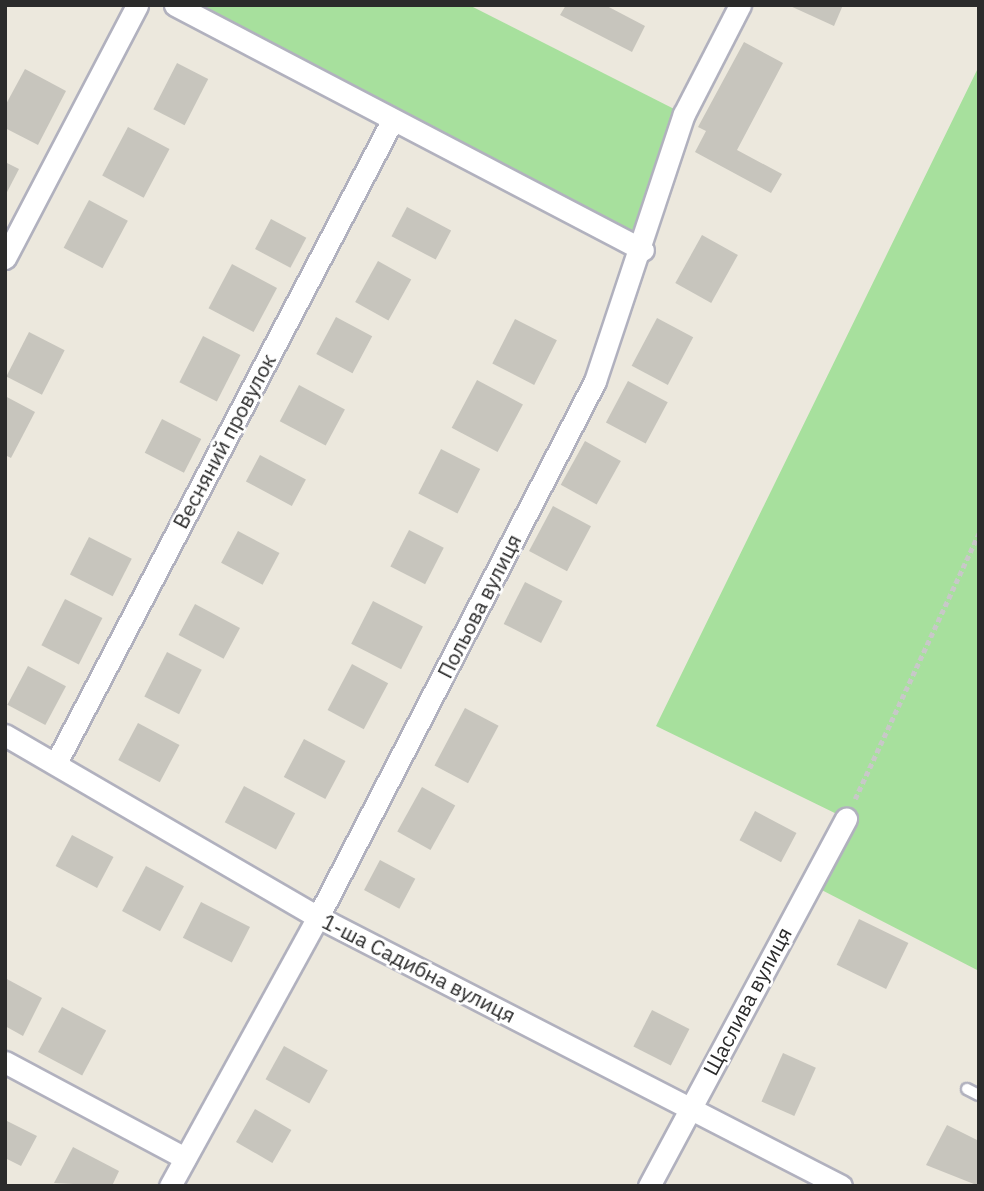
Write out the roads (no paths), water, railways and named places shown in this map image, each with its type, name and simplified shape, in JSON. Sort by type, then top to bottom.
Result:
[{"type":"street","points":[[5,258],[137,5]]},
{"type":"street","points":[[175,5],[392,121],[643,250]]},
{"type":"street","name":"Польова вулиця","points":[[170,1186],[318,918],[595,381],[643,250],[684,114],[740,5]]},
{"type":"street","name":"Весняний провулок","points":[[57,761],[392,121]]},
{"type":"street","name":"1-ша Садибна вулиця","points":[[5,735],[57,761],[318,918],[691,1105],[841,1186]]},
{"type":"street","name":"Щаслива вулиця","points":[[649,1186],[846,818]]},
{"type":"street","points":[[5,1062],[185,1158]]},
{"type":"lane","points":[[967,1090],[979,1095]]}]
